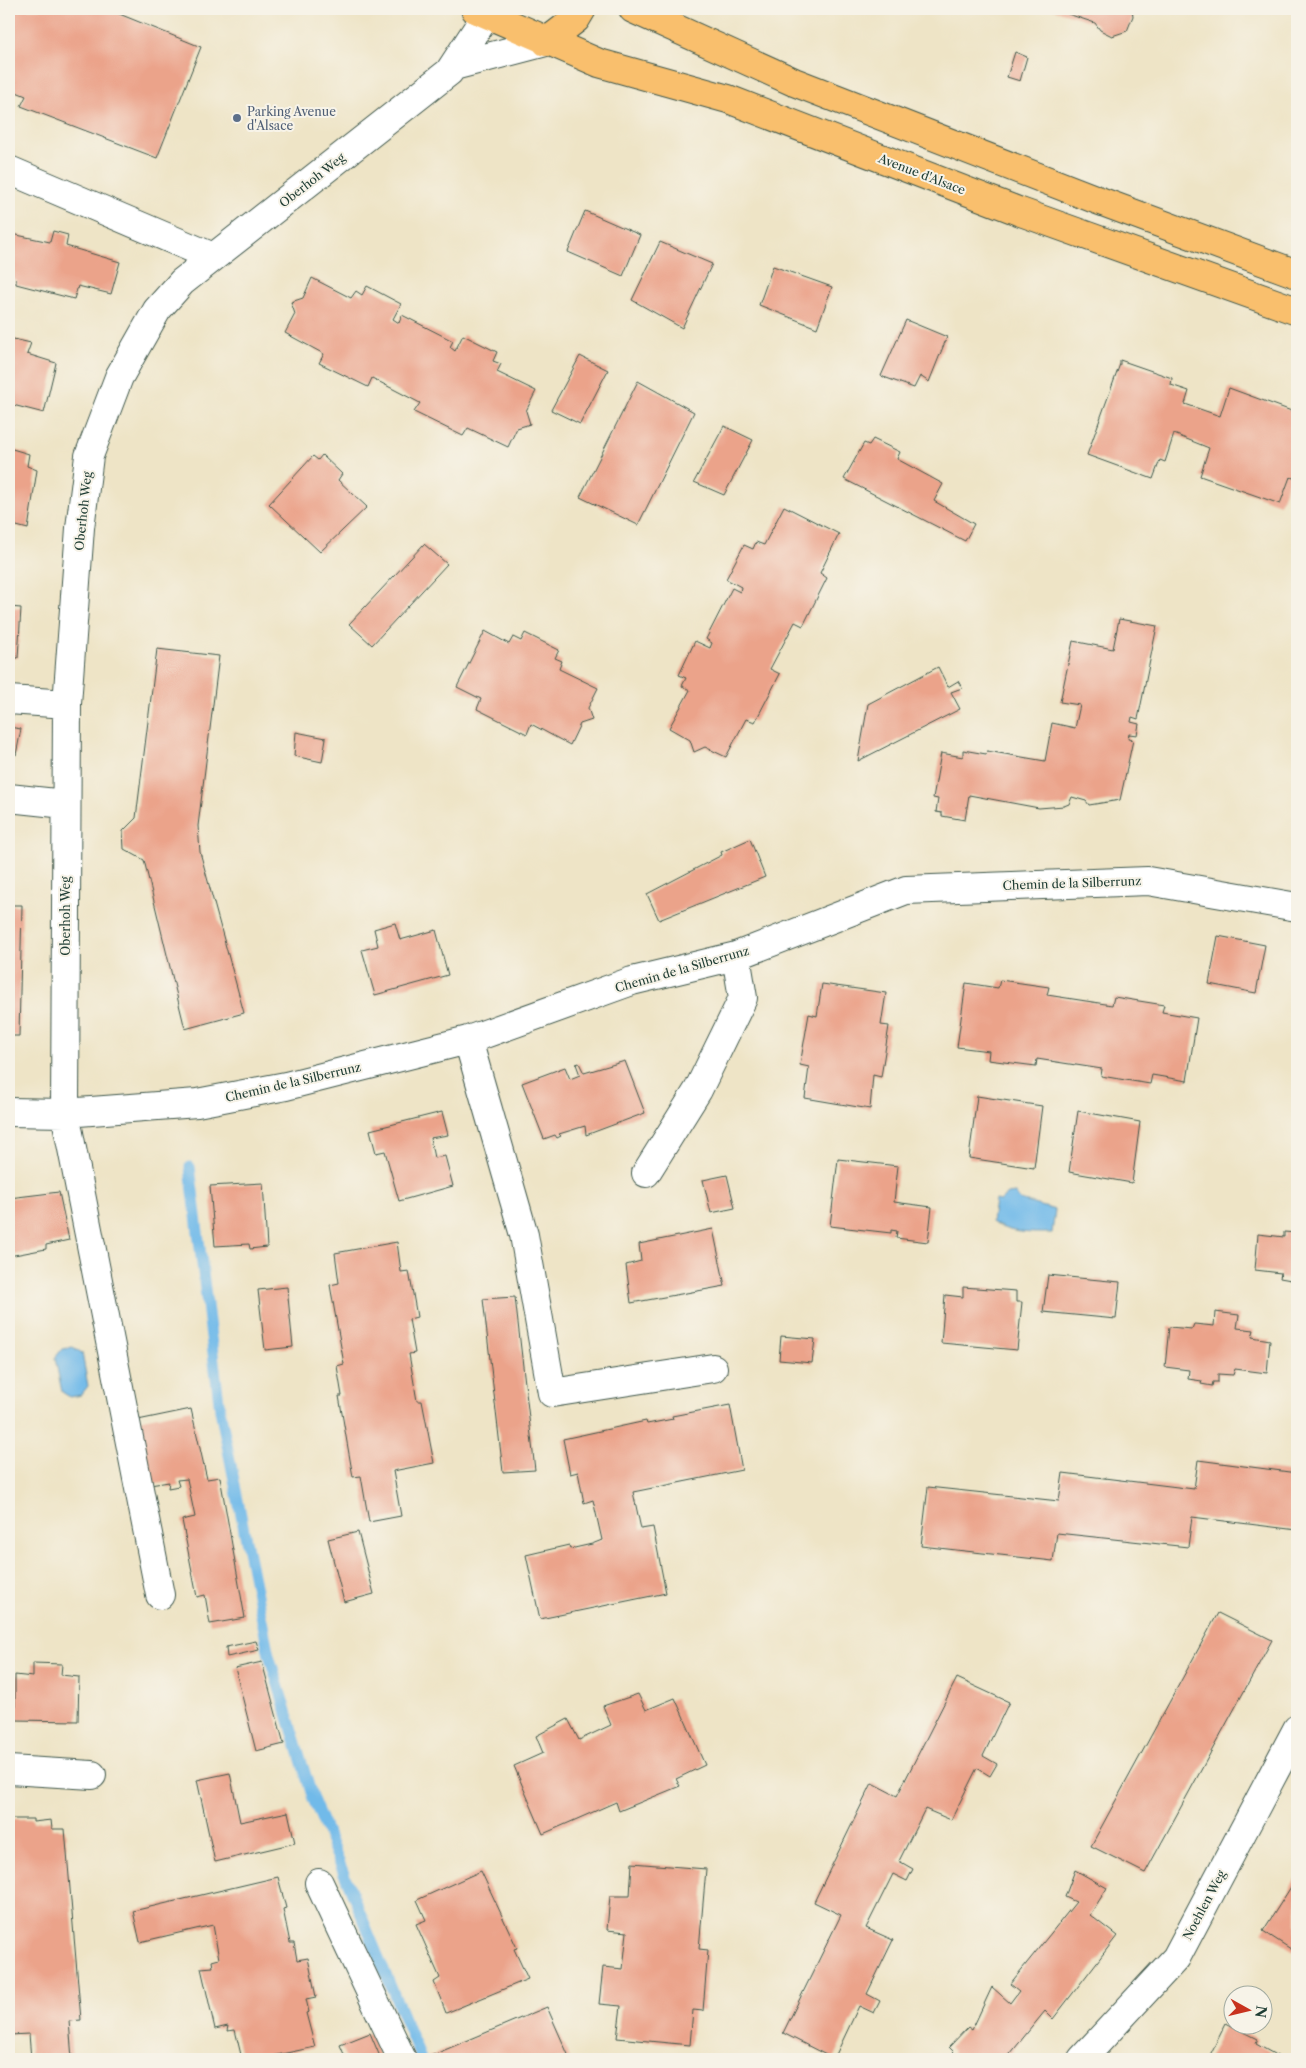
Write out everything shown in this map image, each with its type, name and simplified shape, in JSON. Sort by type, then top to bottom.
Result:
[{"type":"main road","points":[[546,42],[576,19],[582,9]]},
{"type":"main road","points":[[633,9],[794,82],[1100,201],[1297,274]]},
{"type":"main road","name":"Avenue d'Alsace","points":[[485,10],[546,42],[599,64],[728,99],[1018,211],[1297,310]]},
{"type":"street","name":"Oberhoh Weg","points":[[160,1595],[65,1113],[67,704],[80,528],[89,456],[119,377],[157,310],[182,282],[454,66],[485,10]]},
{"type":"street","name":"Oberhoh Weg","points":[[454,66],[546,42]]},
{"type":"street","points":[[9,170],[213,257]]},
{"type":"street","points":[[9,700],[67,704]]},
{"type":"street","points":[[9,798],[66,804]]},
{"type":"street","name":"Chemin de la Silberrunz","points":[[9,1112],[65,1113],[197,1103],[286,1086],[468,1040],[632,982],[736,956],[906,890],[1148,881],[1297,907]]},
{"type":"street","points":[[646,1173],[698,1090],[743,998],[736,956]]},
{"type":"street","points":[[468,1040],[524,1234],[552,1393],[712,1368]]},
{"type":"street","name":"Noehlen Weg","points":[[1082,2059],[1176,1958],[1297,1729]]},
{"type":"street","points":[[9,1770],[92,1775]]},
{"type":"street","points":[[319,1882],[402,2059]]},
{"type":"water","points":[[1015,1193],[1020,1200],[1055,1210],[1052,1233],[1013,1231],[992,1222],[995,1200],[1000,1201],[1008,1194]]},
{"type":"water","points":[[73,1347],[82,1353],[88,1386],[81,1395],[70,1397],[62,1392],[55,1358],[62,1349]]},
{"type":"building","points":[[9,9],[107,9],[201,47],[157,158],[21,106],[26,96],[9,89]]},
{"type":"building","points":[[1053,9],[1132,9],[1133,16],[1127,31],[1112,36],[1100,30],[1095,23]]},
{"type":"building","points":[[1015,52],[1027,57],[1020,81],[1007,77]]},
{"type":"building","points":[[585,211],[640,235],[623,276],[568,252]]},
{"type":"building","points":[[53,231],[68,235],[66,246],[120,262],[111,294],[78,286],[74,299],[16,284],[16,280],[9,278],[9,236],[12,234],[50,242]]},
{"type":"building","points":[[660,242],[712,264],[682,328],[632,300]]},
{"type":"building","points":[[773,266],[832,287],[817,328],[759,305]]},
{"type":"building","points":[[312,278],[351,298],[356,291],[362,295],[367,286],[401,304],[393,319],[399,323],[402,315],[453,341],[450,347],[455,351],[463,335],[497,352],[493,361],[501,364],[497,372],[536,391],[526,411],[530,424],[517,428],[508,447],[468,428],[463,436],[414,412],[420,403],[372,378],[368,387],[319,363],[324,354],[285,333],[295,314],[291,302],[303,298]]},
{"type":"building","points":[[906,320],[947,337],[929,382],[920,376],[914,388],[881,376]]},
{"type":"building","points":[[9,338],[31,343],[27,354],[56,363],[44,413],[9,404]]},
{"type":"building","points":[[580,356],[608,370],[580,424],[551,410]]},
{"type":"building","points":[[1120,360],[1172,378],[1171,385],[1189,391],[1185,404],[1220,416],[1229,388],[1297,413],[1297,479],[1290,477],[1280,504],[1200,476],[1209,448],[1174,434],[1165,462],[1160,460],[1153,479],[1087,455]]},
{"type":"building","points":[[638,381],[694,412],[638,525],[580,497]]},
{"type":"building","points":[[724,426],[753,440],[724,495],[694,482]]},
{"type":"building","points":[[873,439],[900,452],[897,459],[943,484],[934,501],[974,524],[965,541],[844,479],[864,443],[869,445]]},
{"type":"building","points":[[9,448],[29,454],[27,466],[37,470],[28,529],[9,524]]},
{"type":"building","points":[[322,455],[342,474],[338,480],[367,507],[320,552],[269,504],[313,456],[318,460]]},
{"type":"building","points":[[784,506],[839,534],[820,573],[827,578],[803,626],[795,622],[770,669],[780,674],[755,722],[746,719],[726,757],[705,747],[694,752],[690,740],[669,728],[690,690],[682,686],[686,678],[679,675],[695,641],[710,648],[712,643],[706,639],[732,588],[740,592],[741,587],[726,579],[744,545],[753,549],[756,542],[764,545]]},
{"type":"building","points":[[424,544],[447,564],[372,645],[349,624]]},
{"type":"building","points":[[9,607],[21,608],[18,658],[9,658]]},
{"type":"building","points":[[1119,619],[1157,626],[1138,719],[1132,717],[1131,722],[1139,724],[1137,735],[1129,734],[1128,739],[1133,740],[1120,800],[1089,805],[1086,801],[1072,797],[1069,804],[1064,806],[1039,808],[969,795],[965,820],[942,816],[942,813],[936,812],[938,799],[933,798],[941,753],[963,757],[963,750],[986,754],[987,751],[1045,761],[1052,723],[1075,728],[1080,705],[1060,702],[1073,641],[1113,649]]},
{"type":"building","points":[[485,631],[509,644],[513,637],[521,641],[525,633],[559,650],[555,658],[562,661],[559,669],[598,688],[588,708],[592,720],[580,724],[570,745],[531,724],[527,734],[477,709],[481,699],[457,687]]},
{"type":"building","points":[[157,649],[219,656],[198,826],[200,852],[244,1013],[185,1029],[144,860],[124,849],[123,831],[136,818]]},
{"type":"building","points":[[938,667],[948,687],[958,681],[962,688],[951,692],[960,709],[858,761],[868,704]]},
{"type":"building","points":[[9,727],[21,729],[16,755],[9,753]]},
{"type":"building","points":[[296,732],[326,738],[322,762],[294,756]]},
{"type":"building","points":[[750,839],[765,877],[659,920],[647,894],[722,855],[721,852]]},
{"type":"building","points":[[9,905],[22,905],[19,1036],[9,1036]]},
{"type":"building","points":[[395,923],[400,940],[436,930],[448,975],[375,995],[362,950],[378,946],[374,929]]},
{"type":"building","points":[[1218,936],[1265,945],[1256,993],[1209,984]]},
{"type":"building","points":[[1000,980],[1049,987],[1047,995],[1112,1005],[1114,997],[1164,1005],[1162,1012],[1197,1018],[1187,1081],[1152,1075],[1150,1084],[1101,1076],[1102,1069],[1037,1059],[1036,1066],[988,1060],[989,1051],[957,1047],[966,983],[998,988]]},
{"type":"building","points":[[822,984],[886,993],[881,1025],[889,1026],[881,1077],[873,1075],[870,1109],[805,1098],[809,1067],[800,1065],[809,1014],[817,1016]]},
{"type":"building","points":[[625,1061],[645,1113],[586,1135],[585,1126],[559,1134],[561,1136],[557,1138],[555,1135],[544,1139],[522,1083],[565,1067],[570,1079],[580,1075],[576,1064],[579,1063],[584,1073]]},
{"type":"building","points":[[977,1096],[1042,1106],[1034,1168],[969,1158]]},
{"type":"building","points":[[1078,1111],[1140,1122],[1132,1183],[1069,1172]]},
{"type":"building","points":[[442,1112],[448,1135],[430,1138],[434,1158],[445,1156],[453,1186],[399,1201],[385,1151],[376,1153],[370,1130]]},
{"type":"building","points":[[838,1159],[898,1166],[894,1202],[932,1207],[928,1242],[896,1238],[897,1231],[891,1230],[891,1233],[830,1226]]},
{"type":"building","points":[[727,1175],[735,1208],[711,1213],[703,1180]]},
{"type":"building","points":[[263,1183],[267,1247],[250,1249],[249,1244],[215,1246],[210,1186]]},
{"type":"building","points":[[59,1192],[69,1240],[46,1245],[46,1249],[9,1256],[9,1198]]},
{"type":"building","points":[[713,1229],[725,1286],[631,1303],[626,1265],[641,1261],[639,1244]]},
{"type":"building","points":[[1284,1232],[1297,1233],[1297,1281],[1280,1278],[1281,1273],[1255,1270],[1258,1234],[1284,1237]]},
{"type":"building","points":[[397,1242],[401,1272],[409,1271],[417,1317],[409,1319],[415,1353],[409,1354],[417,1401],[422,1401],[434,1463],[393,1471],[401,1516],[369,1522],[361,1476],[353,1477],[339,1396],[342,1396],[337,1366],[344,1364],[330,1285],[339,1283],[335,1253]]},
{"type":"building","points":[[1048,1275],[1120,1282],[1116,1319],[1043,1312]]},
{"type":"building","points":[[287,1287],[293,1347],[265,1350],[258,1290]]},
{"type":"building","points":[[963,1287],[1016,1291],[1016,1302],[1022,1302],[1017,1350],[941,1343],[945,1295],[963,1297]]},
{"type":"building","points":[[515,1297],[535,1470],[503,1472],[483,1299]]},
{"type":"building","points":[[1215,1312],[1239,1315],[1237,1328],[1254,1330],[1252,1337],[1270,1340],[1267,1373],[1235,1369],[1233,1375],[1218,1374],[1218,1382],[1213,1382],[1212,1386],[1201,1384],[1202,1381],[1188,1379],[1189,1370],[1165,1367],[1169,1327],[1192,1329],[1194,1324],[1214,1326]]},
{"type":"building","points":[[781,1336],[815,1339],[812,1363],[779,1360]]},
{"type":"building","points":[[730,1405],[742,1470],[633,1492],[641,1529],[653,1527],[666,1593],[540,1619],[526,1555],[569,1545],[570,1549],[602,1540],[593,1500],[584,1503],[578,1472],[570,1474],[563,1439],[646,1421],[647,1424],[673,1419],[672,1416]]},
{"type":"building","points":[[191,1409],[207,1479],[220,1477],[245,1618],[210,1624],[205,1595],[197,1597],[182,1520],[195,1517],[187,1479],[177,1480],[179,1486],[168,1488],[169,1482],[150,1485],[138,1420]]},
{"type":"building","points":[[1198,1460],[1297,1473],[1297,1530],[1192,1517],[1188,1547],[1057,1533],[1053,1561],[921,1546],[928,1487],[1059,1501],[1063,1473],[1194,1489]]},
{"type":"building","points":[[358,1532],[374,1594],[344,1602],[328,1539]]},
{"type":"building","points":[[1218,1613],[1272,1640],[1145,1873],[1091,1846]]},
{"type":"building","points":[[256,1641],[259,1650],[227,1657],[226,1647]]},
{"type":"building","points":[[262,1662],[284,1744],[256,1751],[235,1668]]},
{"type":"building","points":[[33,1663],[62,1664],[61,1675],[79,1677],[78,1721],[15,1720],[15,1675],[33,1677]]},
{"type":"building","points":[[957,1678],[1009,1702],[983,1756],[997,1764],[990,1776],[977,1768],[951,1820],[925,1809],[899,1861],[913,1869],[907,1881],[893,1874],[866,1928],[893,1940],[867,1994],[880,2001],[874,2013],[859,2006],[834,2059],[783,2033],[841,1915],[814,1902],[872,1783],[897,1796]]},
{"type":"building","points":[[638,1694],[646,1710],[675,1698],[705,1765],[676,1779],[680,1786],[619,1811],[616,1802],[543,1834],[514,1766],[543,1753],[536,1736],[568,1719],[579,1740],[611,1725],[603,1706]]},
{"type":"building","points":[[230,1773],[240,1822],[288,1812],[295,1843],[215,1862],[197,1780]]},
{"type":"building","points":[[9,1819],[33,1819],[33,1822],[51,1820],[52,1829],[65,1829],[81,2020],[69,2021],[72,2059],[31,2059],[29,2034],[9,2035]]},
{"type":"building","points":[[632,1863],[706,1869],[699,1949],[708,1950],[703,2011],[693,2010],[690,2045],[617,2038],[621,2006],[599,2004],[603,1967],[623,1969],[627,1932],[607,1930],[610,1896],[630,1896]]},
{"type":"building","points":[[1075,1870],[1107,1888],[1090,1915],[1117,1936],[1053,2019],[1045,2011],[1006,2059],[948,2059],[954,2052],[949,2047],[968,2027],[972,2030],[992,1987],[1010,2003],[1019,1991],[1010,1984],[1076,1902],[1065,1897]]},
{"type":"building","points":[[481,1871],[517,1948],[514,1949],[528,1979],[446,2013],[434,1982],[440,1978],[416,1924],[426,1920],[417,1900]]},
{"type":"building","points":[[278,1877],[286,1908],[283,1909],[290,1943],[294,1943],[297,1960],[308,1958],[316,1997],[306,1999],[309,2012],[306,2013],[315,2047],[258,2059],[242,2059],[235,2030],[227,2031],[228,2026],[215,2029],[201,1968],[213,1967],[212,1961],[219,1959],[213,1925],[140,1942],[133,1911]]},
{"type":"building","points":[[1297,1880],[1297,1953],[1263,1931]]},
{"type":"building","points":[[547,2007],[570,2059],[429,2059],[428,2057]]},
{"type":"building","points":[[1224,2027],[1224,2036],[1252,2036],[1258,2039],[1256,2044],[1283,2059],[1208,2059]]},
{"type":"building","points":[[370,2033],[381,2059],[346,2059],[340,2045]]},
{"type":"waterway","points":[[190,1167],[220,1410],[269,1655],[313,1799],[421,2059]]},
{"type":"place","name":"Parking Avenue d'Alsace","points":[[237,118]]}]
